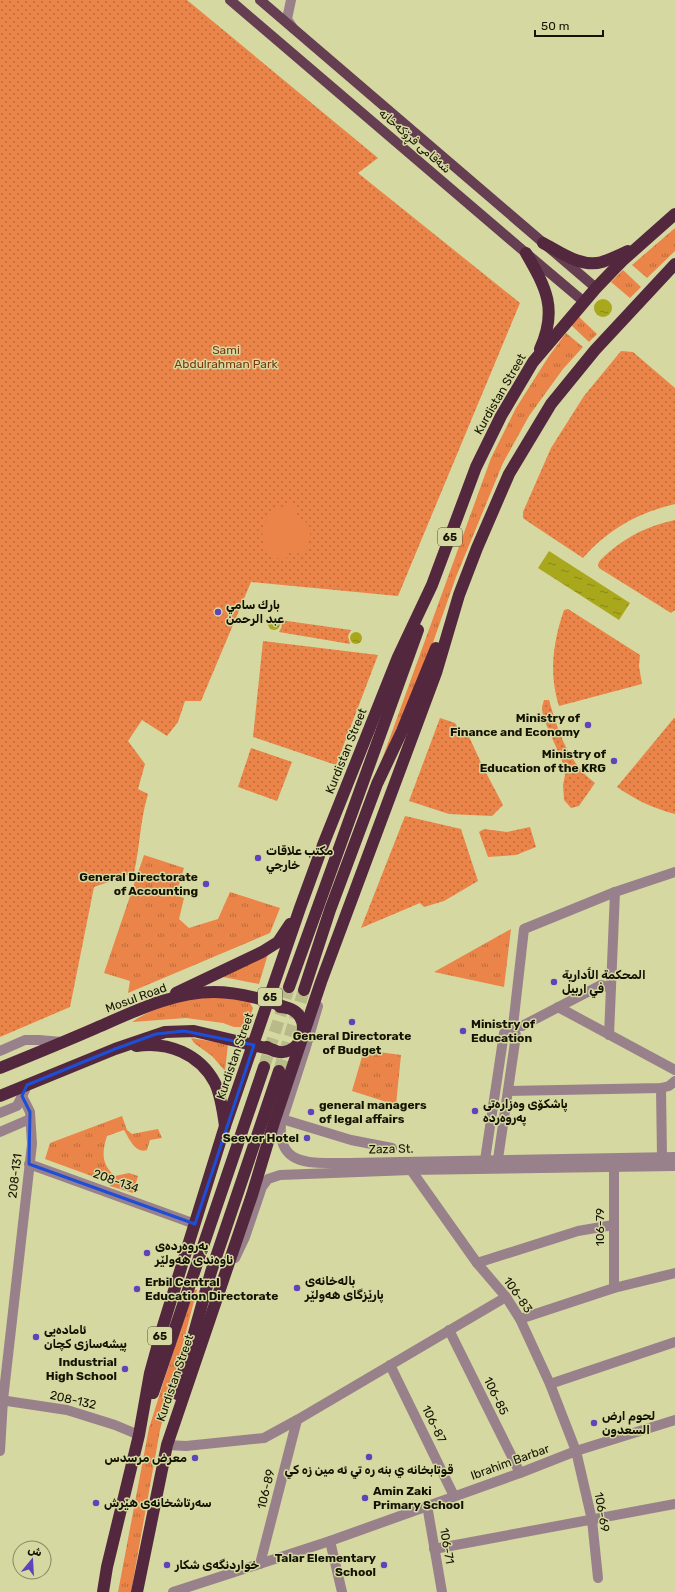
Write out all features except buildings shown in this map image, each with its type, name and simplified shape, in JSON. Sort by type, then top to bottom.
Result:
[{"type":"highway","name":"Kurdistan Street","points":[[289,987],[320,896],[412,647],[432,585],[476,468],[501,416],[534,362],[584,301],[638,247],[675,214]]},
{"type":"highway","points":[[543,243],[582,262],[600,262],[638,247]]},
{"type":"highway","points":[[526,253],[543,284],[547,296],[549,312],[548,325],[543,343],[534,362]]},
{"type":"highway","name":"Kurdistan Street","points":[[304,990],[330,910],[377,784],[402,731],[509,474],[551,404],[595,350],[675,264]]},
{"type":"highway","name":"Kurdistan Street","points":[[103,1592],[107,1567],[139,1435],[150,1373],[163,1326],[226,1126],[323,845],[398,657],[432,585]]},
{"type":"highway","name":"Kurdistan Street","points":[[167,1445],[252,1195],[302,1036],[436,673],[459,595]]},
{"type":"highway","points":[[155,1003],[262,952],[278,942],[300,908]]},
{"type":"highway","name":"Mosul Road","points":[[0,1068],[155,1003],[184,996],[214,992],[248,996],[269,1001],[288,1008]]},
{"type":"highway","points":[[0,1096],[25,1090],[115,1049],[156,1034],[184,1031],[204,1033],[274,1050],[284,1051],[297,1045],[302,1036],[303,1027],[301,1020],[294,1011],[288,1008],[274,1008],[263,1016]]},
{"type":"highway","points":[[259,1028],[260,1036],[263,1042],[274,1050]]},
{"type":"highway","points":[[115,1049],[142,1045],[155,1045],[178,1050],[196,1059],[204,1066],[215,1084],[226,1126]]},
{"type":"highway","name":"Kurdistan Street","points":[[139,1435],[264,1067]]},
{"type":"highway","name":"Kurdistan Street","points":[[137,1592],[176,1396],[211,1272],[279,1072]]},
{"type":"main road","name":"شەقامی فڕۆکەخانە","points":[[230,0],[584,301]]},
{"type":"main road","name":"شەقامی فڕۆکەخانە","points":[[260,0],[596,288]]},
{"type":"street","points":[[280,0],[291,1],[287,19],[293,28]]},
{"type":"street","points":[[498,1159],[516,1035],[513,1026],[524,929],[615,892],[675,872]]},
{"type":"street","points":[[609,1036],[615,892]]},
{"type":"street","name":"Zaza St.","points":[[321,982],[315,1019],[282,1119],[280,1133],[282,1143],[291,1156],[299,1160],[349,1163],[498,1159],[675,1157]]},
{"type":"street","points":[[485,1160],[504,1033],[513,1026],[522,1026],[601,985],[611,988]]},
{"type":"street","points":[[558,1007],[609,1036],[675,1070]]},
{"type":"street","points":[[0,1051],[26,1040],[62,1042]]},
{"type":"street","points":[[508,1091],[661,1088],[669,1086],[675,1081]]},
{"type":"street","points":[[661,1088],[662,1157]]},
{"type":"street","points":[[0,1113],[15,1107],[25,1090]]},
{"type":"street","name":"208-131","points":[[0,1451],[2,1400],[32,1144],[30,1112],[25,1090]]},
{"type":"street","points":[[0,1132],[30,1119]]},
{"type":"street","points":[[282,1119],[351,1140],[392,1148]]},
{"type":"street","name":"208-134","points":[[29,1164],[195,1224]]},
{"type":"street","name":"Zaza St.","points":[[224,1279],[245,1237],[262,1187],[268,1179],[273,1176],[286,1174],[411,1170],[675,1166]]},
{"type":"street","name":"106-79","points":[[614,1167],[614,1288]]},
{"type":"street","name":"106-83","points":[[411,1170],[477,1263],[506,1297],[520,1319],[550,1384],[576,1451]]},
{"type":"street","points":[[477,1263],[578,1231],[613,1225]]},
{"type":"street","points":[[520,1319],[614,1288],[675,1273]]},
{"type":"street","points":[[167,1445],[186,1446],[264,1438],[506,1297]]},
{"type":"street","name":"106-85","points":[[449,1330],[520,1473]]},
{"type":"street","points":[[550,1384],[675,1342]]},
{"type":"street","name":"106-87","points":[[390,1364],[454,1496]]},
{"type":"street","name":"208-132","points":[[2,1400],[67,1410],[115,1425],[139,1435]]},
{"type":"street","name":"106-89","points":[[260,1564],[297,1420]]},
{"type":"street","name":"Ibrahim Barbar","points":[[173,1592],[330,1541],[520,1473],[576,1451],[675,1420]]},
{"type":"street","name":"106-69","points":[[576,1451],[592,1520],[598,1578]]},
{"type":"street","points":[[434,1549],[675,1504]]},
{"type":"street","name":"106-71","points":[[428,1505],[442,1592]]},
{"type":"street","points":[[330,1541],[342,1592]]},
{"type":"street","points":[[97,1592],[107,1567]]},
{"type":"highlighted area","points":[[184,1031],[254,1045],[195,1224],[29,1164],[30,1112],[22,1096],[27,1085],[156,1034]]},
{"type":"green space","name":"Sami Abdulrahman Park","points":[[0,0],[187,0],[378,158],[358,173],[520,303],[398,596],[251,582],[201,701],[185,701],[178,722],[167,736],[142,720],[128,741],[145,764],[138,789],[148,794],[143,814],[134,873],[94,887],[70,1007],[0,1037]]},
{"type":"green space","points":[[675,228],[675,251],[647,278],[632,265]]},
{"type":"green space","points":[[623,270],[641,287],[630,298],[611,282]]},
{"type":"green space","points":[[578,316],[597,334],[589,342],[571,325]]},
{"type":"green space","points":[[566,333],[583,347],[563,369],[529,416],[503,463],[456,577],[424,668],[380,765],[491,458],[516,408],[549,356]]},
{"type":"green space","points":[[621,351],[633,352],[675,388],[675,504],[636,517],[624,524],[603,539],[583,558],[523,518],[523,512],[551,448],[584,396]]},
{"type":"green space","points":[[289,505],[297,505],[295,516],[306,522],[310,535],[308,545],[305,549],[297,554],[287,553],[286,561],[275,557],[267,550],[263,542],[262,533],[270,515],[278,509]]},
{"type":"green space","points":[[675,520],[675,610],[671,613],[599,568],[598,565],[608,553],[631,536],[648,528]]},
{"type":"green space","points":[[568,609],[640,655],[639,666],[642,684],[559,706],[553,670],[555,647],[564,610]]},
{"type":"green space","points":[[280,620],[351,630],[348,636],[350,644],[279,632],[282,626]]},
{"type":"green space","points":[[263,641],[378,655],[336,765],[253,737]]},
{"type":"green space","points":[[544,700],[549,700],[560,735],[571,756],[586,775],[595,783],[579,806],[571,808],[564,800],[563,785],[566,770],[543,717],[542,707]]},
{"type":"green space","points":[[440,718],[455,723],[458,728],[466,730],[503,805],[492,816],[449,814],[409,801]]},
{"type":"green space","points":[[674,718],[675,814],[644,803],[617,787]]},
{"type":"green space","points":[[251,748],[292,762],[277,801],[238,787]]},
{"type":"green space","points":[[405,816],[461,829],[478,881],[444,901],[424,907],[420,903],[361,928]]},
{"type":"green space","points":[[530,827],[536,847],[516,855],[488,857],[479,832],[484,829],[507,832]]},
{"type":"green space","points":[[144,855],[184,868],[176,895],[184,898],[179,919],[189,928],[218,919],[230,892],[280,908],[270,933],[128,993],[130,981],[104,973]]},
{"type":"green space","points":[[511,929],[504,987],[434,972]]},
{"type":"green space","points":[[268,954],[259,984],[218,976]]},
{"type":"green space","points":[[204,997],[249,1001],[253,1008],[246,1027],[234,1027],[223,1023],[186,1018],[132,1022],[149,1012],[166,1005]]},
{"type":"green space","points":[[191,1038],[228,1044],[225,1071],[212,1056],[194,1043]]},
{"type":"green space","points":[[364,1050],[401,1055],[396,1105],[352,1091]]},
{"type":"green space","points":[[122,1116],[127,1130],[132,1134],[158,1129],[162,1138],[150,1140],[147,1150],[143,1151],[136,1148],[124,1130],[107,1136],[104,1147],[104,1158],[107,1167],[115,1176],[129,1173],[138,1176],[133,1193],[110,1186],[112,1179],[99,1172],[97,1178],[45,1159],[50,1143]]},
{"type":"green space","points":[[193,1289],[197,1290],[160,1430],[131,1592],[118,1592],[149,1428]]},
{"type":"water","points":[[603,299],[609,302],[612,308],[609,314],[603,317],[597,314],[594,308],[597,302]]},
{"type":"water","points":[[549,551],[630,603],[619,620],[538,568]]},
{"type":"water","points":[[276,618],[279,619],[279,629],[272,630],[269,629],[268,622],[269,619]]},
{"type":"water","points":[[358,632],[361,633],[361,643],[354,644],[351,643],[350,636],[351,633]]},
{"type":"tunnel","points":[[264,1067],[289,987]]},
{"type":"tunnel","points":[[279,1071],[304,990]]},
{"type":"place","name":"بارك سامي عبد الرحمن","points":[[218,612]]},
{"type":"place","name":"Ministry of Finance and Economy","points":[[588,725]]},
{"type":"place","name":"Ministry of Education of the KRG","points":[[614,761]]},
{"type":"place","name":"مكتب علاقات خارجي","points":[[258,858]]},
{"type":"place","name":"General Directorate of Accounting","points":[[206,884]]},
{"type":"place","name":"المحكمة الٲدارية في اربيل","points":[[554,982]]},
{"type":"place","name":"General Directorate of Budget","points":[[352,1022]]},
{"type":"place","name":"Ministry of Education","points":[[463,1031]]},
{"type":"place","name":"پاشکۆی وەزارەتی پەروەردە","points":[[475,1111]]},
{"type":"place","name":"general managers of legal affairs","points":[[311,1112]]},
{"type":"place","name":"Seever Hotel","points":[[307,1138]]},
{"type":"place","name":"پەروەردەی ناوەندی هەولێر","points":[[147,1253]]},
{"type":"place","name":"بالەخانەی پارێزگای هەولێر","points":[[297,1288]]},
{"type":"place","name":"Erbil Central Education Directorate","points":[[137,1289]]},
{"type":"place","name":"ئامادەیی پیشەسازی کچان","points":[[36,1337]]},
{"type":"place","name":"Industrial High School","points":[[125,1369]]},
{"type":"place","name":"لحوم ارض السعدون","points":[[594,1423]]},
{"type":"place","name":"قوتابخانه ي بنه ره تي ئه مين زه كي","points":[[369,1457]]},
{"type":"place","name":"معرض مرسدس","points":[[195,1458]]},
{"type":"place","name":"Amin Zaki Primary School","points":[[365,1498]]},
{"type":"place","name":"سەرتاشخانەی هێرش","points":[[96,1503]]},
{"type":"place","name":"خواردنگەی شکار","points":[[167,1565]]},
{"type":"place","name":"Talar Elementary School","points":[[384,1565]]}]
